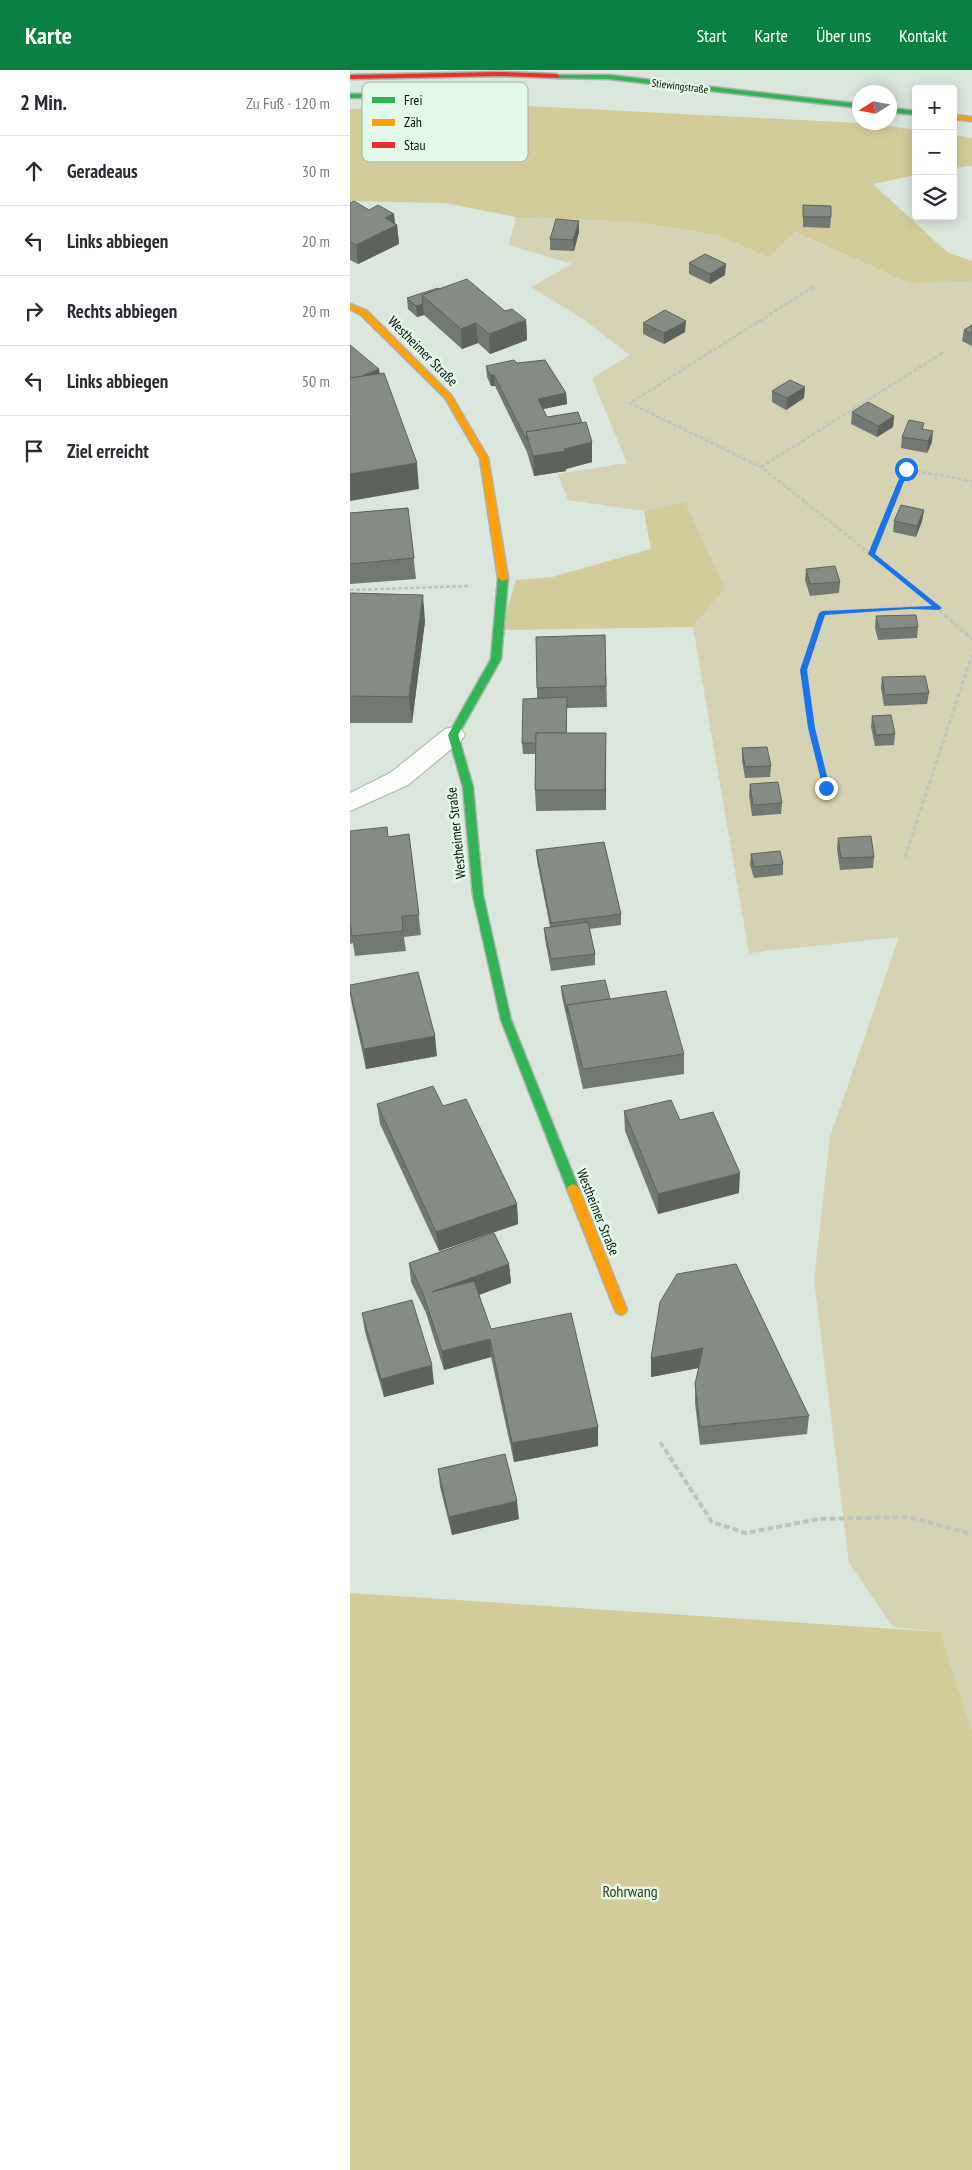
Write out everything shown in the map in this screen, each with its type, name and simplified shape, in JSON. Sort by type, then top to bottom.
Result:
[{"type":"street","points":[[628,70],[766,96]]},
{"type":"street","name":"Stiewingstraße","points":[[350,76],[500,72],[609,77],[852,105]]},
{"type":"street","points":[[652,94],[766,96]]},
{"type":"street","points":[[897,111],[912,113]]},
{"type":"street","points":[[957,118],[972,120]]},
{"type":"street","name":"Westheimer Straße","points":[[350,306],[364,313],[448,397],[484,458],[504,585],[496,659],[453,735],[468,787],[478,895],[506,1020],[620,1310]]},
{"type":"street","points":[[350,803],[399,779],[453,735]]},
{"type":"path","points":[[813,287],[630,403],[761,467],[939,608],[972,639]]},
{"type":"path","points":[[761,467],[944,352]]},
{"type":"path","points":[[872,554],[906,469],[972,481]]},
{"type":"path","points":[[350,590],[504,585]]},
{"type":"path","points":[[826,788],[812,728],[804,670],[822,613],[910,607],[939,608]]},
{"type":"path","points":[[905,857],[972,655]]},
{"type":"path","points":[[660,1442],[712,1522],[746,1533],[819,1519],[908,1517],[972,1534]]},
{"type":"shaded area","points":[[516,217],[635,222],[718,235],[768,256],[794,232],[909,283],[972,282],[972,1731],[940,1632],[893,1627],[849,1563],[814,1280],[830,1137],[899,937],[749,953],[693,627],[725,588],[685,503],[644,511],[568,500],[558,474],[627,463],[592,378],[630,355],[583,319],[531,287],[572,264],[509,245]]},
{"type":"green space","points":[[528,106],[852,123],[852,130],[897,130],[897,127],[912,129],[912,176],[873,184],[947,252],[972,261],[972,282],[909,283],[795,232],[768,257],[718,235],[635,222],[516,217],[445,203],[350,201],[350,109],[362,109],[362,162],[528,162]]},
{"type":"green space","points":[[957,136],[972,138],[972,166],[957,168]]},
{"type":"green space","points":[[685,502],[725,588],[693,627],[501,630],[516,580],[552,577],[651,549],[644,511]]},
{"type":"green space","name":"Rohrwang","points":[[350,1593],[940,1632],[972,1731],[972,2170],[350,2170]]},
{"type":"building","points":[[354,201],[369,210],[378,205],[394,214],[385,218],[397,225],[356,245],[350,242],[350,203]]},
{"type":"building","points":[[803,205],[831,206],[831,217],[803,217]]},
{"type":"building","points":[[556,219],[579,221],[573,240],[550,239]]},
{"type":"building","points":[[705,254],[726,264],[710,274],[689,263]]},
{"type":"building","points":[[467,279],[505,311],[512,309],[526,320],[489,334],[476,323],[461,329],[422,295]]},
{"type":"building","points":[[438,288],[422,295],[423,304],[416,306],[407,298]]},
{"type":"building","points":[[665,310],[686,321],[664,333],[643,323]]},
{"type":"building","points":[[972,325],[972,334],[964,330]]},
{"type":"building","points":[[350,345],[379,369],[359,377],[350,378]]},
{"type":"building","points":[[514,360],[517,363],[545,360],[566,393],[538,399],[547,417],[578,412],[582,423],[526,432],[527,441],[494,375],[490,375],[486,366]]},
{"type":"building","points":[[384,373],[417,463],[350,474],[350,378]]},
{"type":"building","points":[[790,380],[805,387],[787,398],[772,391]]},
{"type":"building","points":[[868,402],[894,416],[878,426],[852,412]]},
{"type":"building","points":[[909,420],[924,423],[922,429],[933,431],[928,441],[902,437]]},
{"type":"building","points":[[586,422],[592,442],[564,449],[566,451],[533,456],[526,432]]},
{"type":"building","points":[[901,505],[924,510],[917,526],[894,521]]},
{"type":"building","points":[[408,508],[414,558],[350,564],[350,513]]},
{"type":"building","points":[[835,566],[840,582],[810,584],[806,569]]},
{"type":"building","points":[[350,593],[423,595],[409,697],[350,696]]},
{"type":"building","points":[[916,615],[918,627],[879,629],[876,616]]},
{"type":"building","points":[[605,635],[606,686],[537,688],[536,637]]},
{"type":"building","points":[[925,676],[929,693],[885,695],[882,677]]},
{"type":"building","points":[[567,697],[566,733],[536,733],[536,743],[522,743],[523,699]]},
{"type":"building","points":[[891,715],[895,734],[876,735],[872,716]]},
{"type":"building","points":[[536,733],[606,733],[605,790],[535,790]]},
{"type":"building","points":[[767,747],[771,766],[745,767],[742,748]]},
{"type":"building","points":[[778,782],[782,803],[753,805],[750,784]]},
{"type":"building","points":[[387,827],[388,837],[409,834],[419,915],[402,916],[403,931],[352,936],[350,923],[350,831]]},
{"type":"building","points":[[871,836],[874,857],[841,858],[838,838]]},
{"type":"building","points":[[604,842],[621,914],[551,923],[536,850]]},
{"type":"building","points":[[780,851],[783,864],[754,867],[751,854]]},
{"type":"building","points":[[588,922],[595,954],[551,959],[544,928]]},
{"type":"building","points":[[418,972],[435,1036],[364,1049],[350,985]]},
{"type":"building","points":[[605,980],[610,999],[567,1005],[568,1014],[561,986]]},
{"type":"building","points":[[666,991],[684,1054],[583,1069],[567,1005]]},
{"type":"building","points":[[433,1086],[443,1106],[466,1099],[517,1204],[436,1232],[377,1104]]},
{"type":"building","points":[[671,1100],[680,1120],[713,1112],[740,1173],[658,1194],[624,1111]]},
{"type":"building","points":[[494,1233],[509,1264],[432,1292],[474,1281],[491,1329],[571,1313],[598,1427],[512,1443],[490,1339],[442,1351],[423,1294],[409,1263]]},
{"type":"building","points":[[736,1264],[809,1416],[700,1427],[695,1384],[703,1348],[651,1358],[660,1302],[677,1274]]},
{"type":"building","points":[[412,1300],[432,1365],[381,1379],[362,1313]]},
{"type":"building","points":[[505,1454],[517,1501],[449,1517],[438,1469]]},
{"type":"traffic: fast","points":[[557,76],[609,77],[852,105]]},
{"type":"traffic: fast","points":[[350,96],[362,96]]},
{"type":"traffic: fast","points":[[897,111],[912,113]]},
{"type":"traffic: fast","points":[[503,578],[496,659],[453,735],[468,787],[478,895],[506,1020],[573,1189]]},
{"type":"traffic: slow","points":[[957,117],[972,119]]},
{"type":"traffic: slow","points":[[350,306],[364,313],[448,397],[484,458],[503,578]]},
{"type":"traffic: slow","points":[[573,1189],[621,1310]]},
{"type":"traffic: jam","points":[[350,77],[500,74],[557,76]]},
{"type":"route","points":[[826,788],[812,728],[804,670],[822,613],[910,607],[939,608],[872,554],[906,469]]}]
